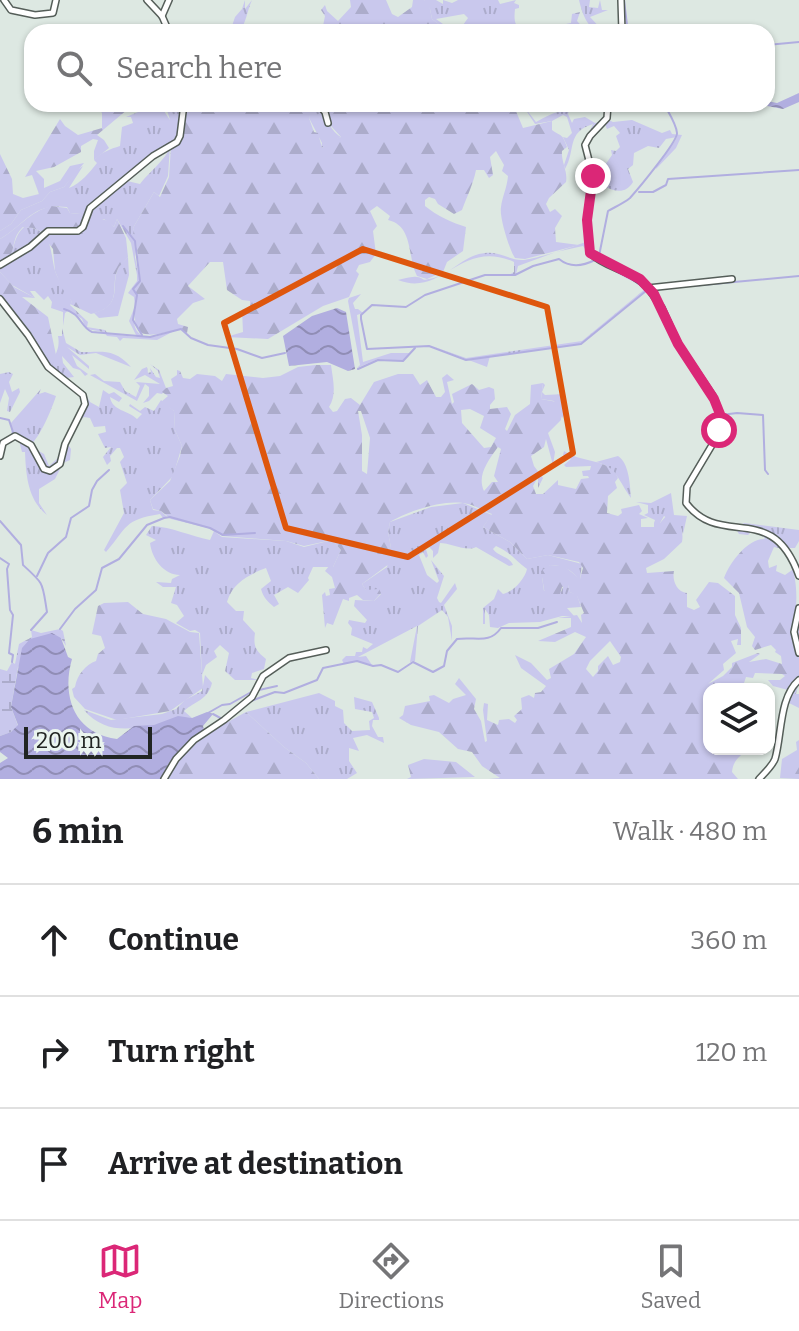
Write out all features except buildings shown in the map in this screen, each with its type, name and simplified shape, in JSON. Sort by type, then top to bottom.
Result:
[{"type":"street","points":[[4,0],[11,10],[38,15],[53,13],[56,0]]},
{"type":"street","points":[[147,0],[166,24]]},
{"type":"street","points":[[162,16],[169,0]]},
{"type":"street","points":[[621,0],[622,24]]},
{"type":"street","points":[[0,265],[48,231],[78,231],[83,227],[90,208],[153,156],[177,142],[183,112]]},
{"type":"street","points":[[325,112],[328,123]]},
{"type":"street","points":[[607,112],[607,118],[585,145],[593,176],[587,215],[588,246],[595,258],[631,274],[648,288],[662,308],[678,344],[713,396],[720,414],[718,435],[687,487],[687,505],[721,526],[751,527],[775,537],[799,576]]},
{"type":"street","points":[[648,288],[732,279]]},
{"type":"street","points":[[0,299],[48,367],[83,395],[85,404],[65,444],[60,464],[53,469],[44,469],[31,445],[15,436],[3,443],[0,456]]},
{"type":"street","points":[[799,608],[794,632],[799,653]]},
{"type":"street","points":[[164,779],[176,759],[194,740],[252,697],[263,676],[289,658],[326,650]]},
{"type":"street","points":[[759,779],[774,761],[783,715],[794,684],[799,680]]},
{"type":"highlighted area","points":[[363,249],[547,307],[573,453],[408,557],[286,528],[224,323]]},
{"type":"green space","points":[[245,0],[245,9],[252,0],[243,24],[233,24],[235,17]]},
{"type":"green space","points":[[350,0],[386,0],[392,14],[398,17],[412,7],[413,0],[424,0],[429,4],[432,19],[439,24],[323,24],[325,16],[321,10],[325,5],[338,21],[351,7]]},
{"type":"green space","points":[[424,0],[436,0],[443,4],[443,0],[452,3],[458,0],[498,0],[500,4],[516,0],[514,3],[519,5],[515,9],[516,24],[464,24],[468,18],[464,14],[436,19],[443,24],[432,19]]},
{"type":"green space","points":[[579,0],[590,0],[589,7],[598,8],[600,0],[602,10],[608,10],[590,17],[597,24],[589,24]]},
{"type":"green space","points":[[580,12],[577,21],[580,24],[566,24],[571,23],[572,14]]},
{"type":"green space","points":[[124,112],[97,135],[109,148],[94,160],[98,140],[93,139],[81,146],[81,152],[54,167],[36,171],[44,179],[44,188],[60,181],[70,166],[84,163],[64,187],[21,210],[11,224],[0,231],[0,154],[12,179],[13,194],[23,198],[39,194],[32,175],[25,177],[60,119],[78,135],[102,128],[102,113]]},
{"type":"green space","points":[[138,112],[165,112],[170,120],[168,112],[183,112],[180,136],[170,146],[168,176],[159,196],[154,192],[133,228],[137,239],[135,257],[140,281],[133,289],[137,295],[135,306],[134,297],[128,293],[137,281],[131,243],[117,219],[114,227],[104,219],[83,220],[80,214],[70,213],[67,207],[55,207],[38,211],[0,239],[0,231],[11,224],[21,210],[64,187],[83,166],[69,188],[77,183],[97,163],[94,160],[97,157],[120,146],[122,127],[133,123],[131,117],[126,117]],"holes":[[[170,146],[140,184],[123,180]]]},
{"type":"green space","points":[[183,112],[312,112],[309,118],[322,148],[341,137],[323,112],[516,112],[523,128],[552,121],[552,130],[564,139],[567,147],[562,151],[566,182],[546,204],[550,212],[555,209],[562,216],[555,228],[556,242],[579,245],[525,259],[515,258],[505,234],[501,212],[508,176],[502,171],[504,165],[496,151],[490,157],[493,175],[489,178],[484,170],[476,170],[462,210],[454,214],[435,199],[429,197],[425,200],[425,206],[435,213],[466,227],[463,251],[447,262],[443,272],[427,279],[417,276],[406,235],[377,206],[370,211],[377,226],[373,231],[376,254],[370,262],[359,265],[356,271],[359,274],[349,297],[323,306],[268,339],[226,337],[243,332],[242,310],[250,308],[250,301],[242,300],[227,290],[223,262],[210,262],[188,286],[205,299],[193,303],[177,319],[178,324],[188,327],[187,333],[180,329],[147,335],[141,333],[135,321],[137,295],[133,289],[140,281],[133,228],[154,192],[160,197],[169,177],[171,146],[177,142]]},
{"type":"green space","points":[[311,112],[322,112],[341,137],[321,148],[322,143],[309,118]]},
{"type":"green space","points":[[527,112],[536,122],[560,112],[569,112],[572,123],[574,119],[585,117],[595,123],[604,121],[588,135],[593,124],[579,132],[565,169],[569,150],[563,137],[567,138],[572,133],[567,117],[563,115],[535,124]]},
{"type":"green space","points":[[607,119],[613,122],[632,120],[662,133],[670,130],[672,134],[682,135],[676,148],[656,169],[677,137],[666,139],[659,148],[648,146],[634,153],[633,165],[628,169],[633,182],[627,189],[616,191],[604,186],[597,167],[605,165],[612,155],[611,150],[616,151],[620,147],[616,136],[620,133],[614,126],[607,129],[604,122]]},
{"type":"green space","points":[[51,206],[67,208],[70,213],[80,214],[86,222],[88,214],[108,221],[114,227],[117,219],[126,238],[128,257],[116,274],[112,300],[102,310],[91,314],[70,304],[72,302],[55,271],[53,249],[45,233],[23,227],[10,256],[0,264],[0,239],[36,212]]},
{"type":"green space","points":[[24,227],[40,231],[48,240],[57,276],[72,302],[70,305],[88,322],[87,327],[105,330],[108,334],[137,337],[129,321],[135,306],[135,325],[141,335],[154,337],[174,331],[157,340],[123,338],[120,341],[104,332],[86,329],[82,319],[69,310],[65,313],[63,326],[63,312],[51,308],[52,302],[48,296],[44,300],[35,291],[30,291],[35,298],[12,285],[0,272],[0,265],[9,257]]},
{"type":"green space","points":[[587,241],[592,256],[583,246],[556,252]]},
{"type":"green space","points":[[556,252],[518,266],[516,274],[509,275],[514,272],[514,262],[495,257],[479,257],[447,272],[470,257],[485,253],[522,260]]},
{"type":"green space","points":[[592,256],[630,274],[648,288],[662,309],[678,345],[712,396],[720,416],[710,395],[671,336],[647,290],[581,344],[490,356],[487,367],[429,345],[466,358],[582,341],[645,289]]},
{"type":"green space","points":[[128,257],[129,275],[118,316],[99,318],[94,313],[110,304],[116,273]]},
{"type":"green space","points":[[0,272],[14,287],[35,298],[22,297],[48,317],[56,355],[51,369],[0,298]]},
{"type":"green space","points":[[442,275],[428,281],[414,283],[398,280],[419,277],[424,280]]},
{"type":"green space","points":[[361,294],[353,303],[355,309],[363,313],[357,315],[363,362],[391,353],[410,353],[403,361],[378,359],[357,368],[360,365],[348,301]]},
{"type":"green space","points":[[62,328],[66,343],[81,352],[114,354],[131,367],[96,353],[80,355],[67,347],[89,366],[89,369],[72,355],[77,366],[88,374],[85,376],[73,368],[62,356],[63,363],[74,377],[66,378],[51,370]]},
{"type":"green space","points":[[150,364],[159,370],[166,388],[162,394],[157,393],[143,403],[149,396],[149,387],[145,384],[137,401],[90,375],[95,374],[104,381],[120,382],[125,391],[136,397],[140,386],[136,382],[160,384],[145,375],[134,380],[147,367],[148,373],[151,372],[150,368],[160,378],[158,371]]},
{"type":"green space","points":[[331,365],[334,392],[329,407],[333,412],[345,399],[351,398],[360,405],[374,382],[398,374],[413,374],[420,385],[427,380],[436,397],[441,397],[445,392],[442,378],[447,374],[454,380],[447,382],[452,404],[452,394],[472,384],[479,390],[494,389],[495,399],[490,409],[507,407],[511,414],[505,429],[507,431],[515,415],[530,404],[531,385],[543,383],[541,399],[557,402],[562,408],[561,420],[548,433],[555,452],[553,465],[546,439],[544,447],[531,456],[543,478],[538,488],[538,477],[533,486],[536,494],[543,494],[558,480],[558,485],[576,489],[581,479],[589,478],[583,476],[582,471],[590,470],[591,466],[566,467],[564,465],[571,459],[563,455],[564,451],[608,467],[618,478],[615,482],[617,488],[608,496],[607,513],[618,516],[622,513],[621,509],[639,505],[642,511],[639,514],[648,518],[641,519],[641,527],[654,527],[654,523],[660,523],[667,515],[675,518],[680,525],[682,542],[664,559],[646,568],[647,573],[674,571],[676,585],[687,593],[687,607],[694,610],[700,607],[696,600],[709,582],[718,583],[735,596],[741,645],[737,645],[738,639],[731,641],[736,653],[723,664],[724,670],[709,683],[703,683],[703,755],[741,755],[732,772],[738,779],[489,779],[500,778],[482,766],[472,752],[458,749],[439,732],[411,725],[399,718],[405,706],[430,701],[429,696],[434,695],[449,703],[466,695],[455,684],[459,678],[476,699],[474,709],[481,721],[485,742],[484,703],[488,704],[487,720],[498,725],[499,720],[509,719],[515,723],[517,720],[514,716],[522,709],[521,698],[529,695],[534,698],[535,693],[546,686],[521,668],[515,655],[531,663],[547,680],[551,678],[549,669],[574,654],[586,637],[575,632],[555,642],[538,641],[571,627],[571,618],[558,618],[577,615],[582,623],[581,615],[584,613],[568,585],[562,587],[560,594],[545,595],[541,571],[550,565],[564,566],[580,579],[583,568],[579,562],[548,555],[527,559],[510,542],[483,527],[492,514],[474,506],[455,503],[415,510],[390,522],[389,564],[362,584],[366,590],[379,589],[381,593],[374,601],[363,600],[357,595],[349,601],[343,599],[333,625],[327,623],[325,628],[322,595],[325,592],[326,596],[330,595],[329,589],[335,588],[332,577],[325,571],[329,566],[333,567],[341,550],[332,540],[304,546],[286,541],[222,536],[212,529],[171,519],[153,509],[150,500],[170,481],[182,446],[175,430],[174,411],[161,402],[168,396],[162,392],[173,386],[171,379],[177,375],[177,370],[183,378],[190,379],[197,374],[215,376],[222,381],[226,374],[263,378],[280,376],[298,367]],"holes":[[[470,409],[484,416],[480,428],[496,438],[491,447],[484,448],[462,423],[461,410]],[[358,411],[361,411],[370,438],[367,474],[362,471]],[[498,447],[501,449],[494,476],[498,482],[492,482],[484,491],[482,474]],[[610,641],[621,657],[620,662],[613,665],[608,656],[593,677],[586,669]]]},
{"type":"green space","points":[[0,374],[13,374],[9,382],[12,392],[19,388],[20,392],[10,412],[7,411],[9,398],[5,389],[0,403]]},
{"type":"green space","points":[[543,383],[542,392],[545,395],[565,394],[568,410],[562,418],[554,401],[541,399]]},
{"type":"green space","points":[[41,389],[39,394],[45,392],[56,396],[42,429],[30,446],[44,454],[49,466],[59,457],[85,407],[85,393],[90,402],[99,407],[103,390],[109,394],[114,392],[122,398],[119,402],[110,397],[111,402],[137,419],[142,414],[130,404],[140,411],[145,407],[154,411],[161,400],[174,411],[175,430],[182,446],[173,476],[150,500],[153,510],[161,511],[167,517],[163,518],[160,514],[132,522],[106,552],[104,550],[124,513],[120,490],[127,483],[120,462],[124,457],[117,448],[107,465],[103,457],[111,447],[105,448],[98,434],[106,432],[105,426],[94,427],[90,418],[84,417],[77,423],[67,443],[71,449],[70,460],[63,463],[55,479],[39,489],[39,503],[47,515],[41,509],[29,487],[25,452],[22,452],[18,437],[12,436],[11,423]]},
{"type":"green space","points":[[618,456],[627,469],[631,498],[613,471],[596,462]]},
{"type":"green space","points":[[671,493],[674,515],[687,516],[683,534],[681,528],[664,516],[660,523],[654,523],[655,520],[644,515],[648,513],[648,505],[636,502],[651,503]]},
{"type":"green space","points":[[463,503],[492,515],[483,527],[510,542],[527,559],[548,555],[582,564],[580,580],[567,569],[555,565],[550,565],[542,577],[544,591],[561,592],[564,585],[568,585],[570,592],[577,595],[581,607],[567,608],[574,616],[490,627],[485,609],[483,624],[483,608],[494,599],[498,589],[503,594],[514,588],[527,569],[496,546],[493,549],[513,565],[509,566],[476,547],[440,543],[438,553],[433,558],[433,551],[427,545],[428,556],[426,558],[423,552],[419,555],[427,575],[437,583],[439,581],[431,560],[444,576],[437,598],[439,602],[455,583],[457,589],[444,605],[452,626],[452,641],[448,617],[442,610],[418,626],[415,661],[410,662],[417,626],[358,657],[366,656],[372,665],[357,661],[344,664],[342,660],[346,656],[355,656],[356,652],[362,652],[363,647],[367,649],[373,644],[351,635],[352,628],[348,623],[349,620],[365,623],[367,620],[354,606],[355,600],[374,601],[381,594],[366,590],[362,584],[387,567],[391,548],[390,522],[431,507]]},
{"type":"green space","points":[[744,523],[799,530],[799,541],[795,548],[786,548],[775,537],[737,528]]},
{"type":"green space","points":[[152,526],[210,540],[214,531],[222,537],[286,541],[304,547],[332,540],[341,550],[333,567],[313,567],[309,580],[298,593],[288,587],[274,595],[279,604],[274,607],[261,589],[271,581],[266,568],[237,584],[227,602],[236,611],[244,611],[243,620],[255,633],[256,648],[266,659],[264,669],[252,673],[251,678],[259,680],[235,680],[225,671],[229,653],[220,645],[214,651],[217,657],[206,665],[202,675],[200,633],[176,623],[184,616],[177,605],[171,603],[176,587],[163,587],[156,582],[171,583],[180,575],[164,569],[156,560],[150,543],[156,540],[146,535]]},
{"type":"green space","points":[[736,529],[756,530],[779,543],[783,549],[774,547],[768,561],[769,568],[777,565],[776,571],[785,575],[792,570],[790,561],[796,587],[793,631],[799,609],[799,652],[793,633],[799,656],[799,679],[793,683],[799,681],[796,694],[799,694],[799,708],[787,702],[791,694],[788,690],[775,687],[775,683],[768,680],[780,680],[785,676],[782,674],[755,673],[753,678],[746,677],[744,683],[710,683],[723,676],[732,663],[758,653],[749,662],[766,659],[782,664],[781,656],[771,645],[755,650],[752,646],[755,637],[747,627],[739,593],[724,578],[740,552],[752,542],[765,539],[753,530],[748,535],[739,534]]},
{"type":"green space","points":[[128,602],[143,614],[166,619],[190,632],[199,633],[203,688],[170,711],[117,720],[85,709],[74,697],[72,689],[82,671],[96,661],[105,648],[101,636],[92,634],[98,606]]},
{"type":"green space","points":[[60,629],[66,646],[61,638],[18,667],[11,707],[18,726],[0,736],[0,669],[7,671],[12,662],[15,664],[19,644],[32,637],[31,630],[41,633]]},
{"type":"green space","points":[[205,675],[212,683],[210,689],[184,711],[192,718],[126,729],[100,723],[84,710],[111,720],[162,714],[176,709],[202,691]]},
{"type":"green space","points":[[319,693],[335,701],[335,706],[343,710],[344,723],[352,731],[370,730],[369,721],[374,718],[372,712],[355,709],[354,697],[372,702],[379,718],[373,720],[372,726],[378,737],[383,737],[384,743],[367,735],[353,738],[359,751],[349,748],[349,761],[357,773],[347,779],[319,779],[306,763],[246,712]]},
{"type":"green space","points":[[246,712],[306,763],[319,779],[164,779],[195,740]]},
{"type":"green space","points":[[799,740],[799,779],[780,778],[782,759],[797,750],[796,742]]},
{"type":"green space","points":[[424,759],[456,762],[475,777],[407,779],[411,777],[408,765]]},
{"type":"water","points":[[799,93],[799,102],[783,109],[775,107],[775,103]]},
{"type":"water","points":[[337,308],[346,312],[355,369],[348,371],[327,362],[289,366],[283,336],[312,316]]},
{"type":"water","points":[[52,633],[61,638],[68,657],[72,659],[68,687],[70,700],[81,722],[91,730],[117,739],[134,726],[154,725],[178,716],[192,718],[207,712],[213,714],[203,726],[204,730],[173,757],[161,779],[0,779],[0,763],[8,758],[0,752],[0,736],[18,725],[11,707],[22,648],[30,639]]},
{"type":"waterway","points":[[624,0],[627,24]]},
{"type":"waterway","points":[[775,44],[799,42]]},
{"type":"waterway","points":[[599,256],[608,211],[630,198],[676,138],[675,125],[668,112]]},
{"type":"waterway","points":[[639,192],[653,192],[666,185],[668,179],[799,170]]},
{"type":"waterway","points":[[123,226],[135,241],[140,281],[133,289],[137,295],[133,320],[142,335]]},
{"type":"waterway","points":[[600,263],[595,260],[572,265],[559,259],[515,275],[485,275],[425,295],[406,307],[372,305],[361,315],[367,349],[429,346],[466,360],[581,344],[646,291]]},
{"type":"waterway","points":[[691,286],[799,276]]},
{"type":"waterway","points":[[64,309],[74,314],[92,332],[150,337],[181,329],[191,338],[208,345],[237,349],[262,358],[285,353]]},
{"type":"waterway","points":[[665,320],[674,340]]},
{"type":"waterway","points":[[358,369],[378,360],[403,361],[415,348]]},
{"type":"waterway","points":[[699,379],[706,390]]},
{"type":"waterway","points":[[721,415],[763,415],[765,470],[768,474]]},
{"type":"waterway","points":[[0,418],[9,420],[12,436]]},
{"type":"waterway","points":[[37,576],[48,553],[66,537],[71,518],[89,506],[92,490],[109,470]]},
{"type":"waterway","points":[[60,629],[75,609],[96,590],[102,568],[119,559],[147,525],[170,517],[210,528],[223,535],[255,533]]},
{"type":"waterway","points":[[0,521],[21,545],[23,565],[43,589],[47,612],[31,630]]},
{"type":"waterway","points":[[0,558],[9,564],[10,610],[13,615],[9,653],[13,655],[12,662]]},
{"type":"waterway","points":[[251,701],[317,680],[323,668],[357,661],[398,672],[413,662],[433,672],[444,666],[447,651],[457,639],[487,638],[501,628],[538,628],[557,622]]},
{"type":"waterway","points":[[259,690],[277,686]]},
{"type":"waterway","points":[[208,713],[253,691]]},
{"type":"waterway","points":[[213,714],[224,720]]},
{"type":"route","points":[[593,176],[587,211],[590,253],[640,279],[654,294],[678,344],[718,406],[721,420],[719,430]]}]
